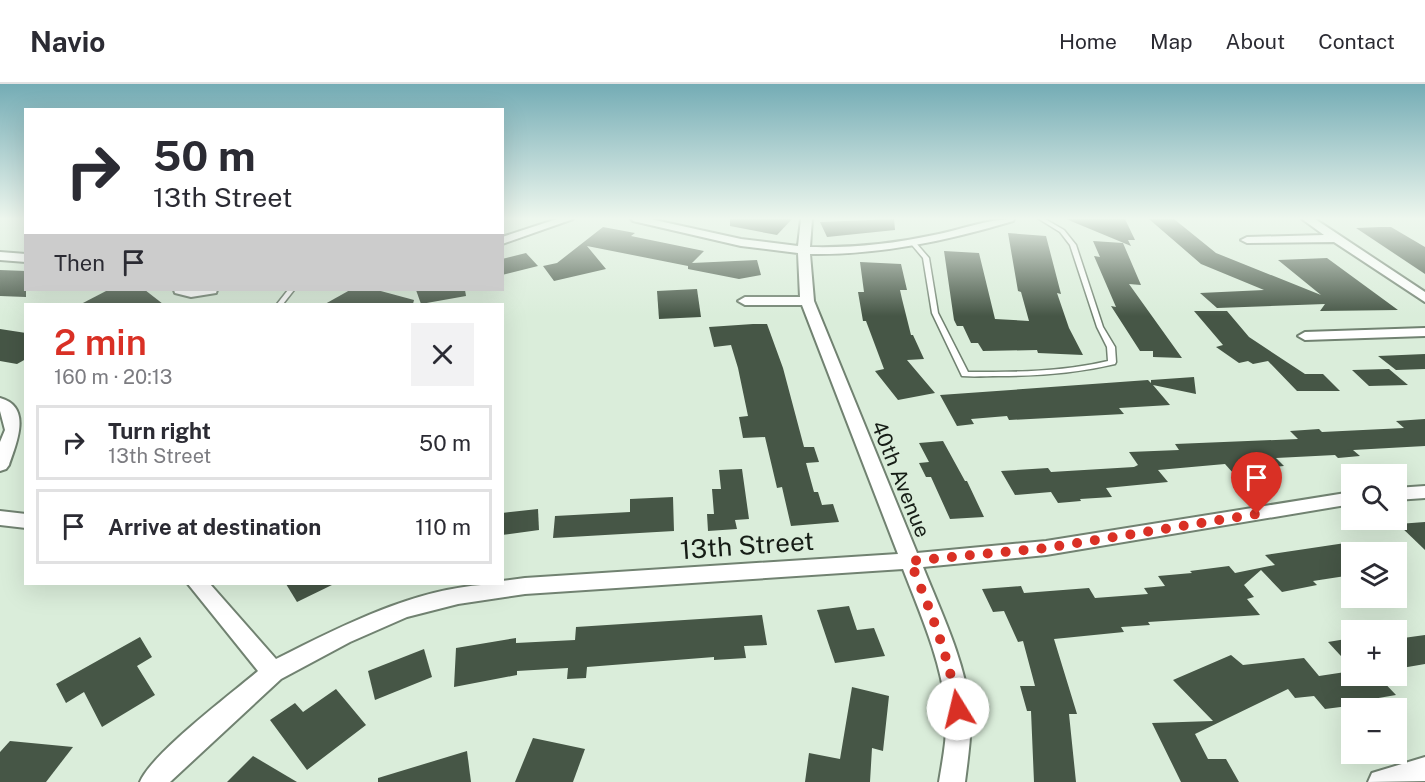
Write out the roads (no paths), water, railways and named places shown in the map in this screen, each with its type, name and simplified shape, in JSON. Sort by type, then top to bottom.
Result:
[{"type":"street","name":"40th Avenue","points":[[804,252],[807,301],[934,621],[952,676],[958,709],[957,750],[952,782]]},
{"type":"street","points":[[1357,252],[1425,298]]},
{"type":"street","points":[[0,256],[24,258]]},
{"type":"street","points":[[183,291],[190,293],[204,291]]},
{"type":"street","points":[[745,301],[807,301]]},
{"type":"street","points":[[1305,336],[1425,332]]},
{"type":"street","points":[[0,403],[10,411],[13,430],[0,465]]},
{"type":"street","points":[[1407,493],[1425,492]]},
{"type":"street","name":"13th Street","points":[[153,782],[178,755],[273,672],[342,636],[403,610],[458,596],[525,586],[910,561],[1046,548],[1341,500]]},
{"type":"street","points":[[0,518],[24,520]]},
{"type":"street","points":[[199,585],[273,672]]},
{"type":"street","points":[[1381,782],[1425,769]]},
{"type":"lane","points":[[920,252],[926,258],[935,313],[965,374],[1021,374],[1094,367],[1112,362],[1111,347],[1100,327],[1074,252]]},
{"type":"lane","points":[[281,303],[290,291]]}]
